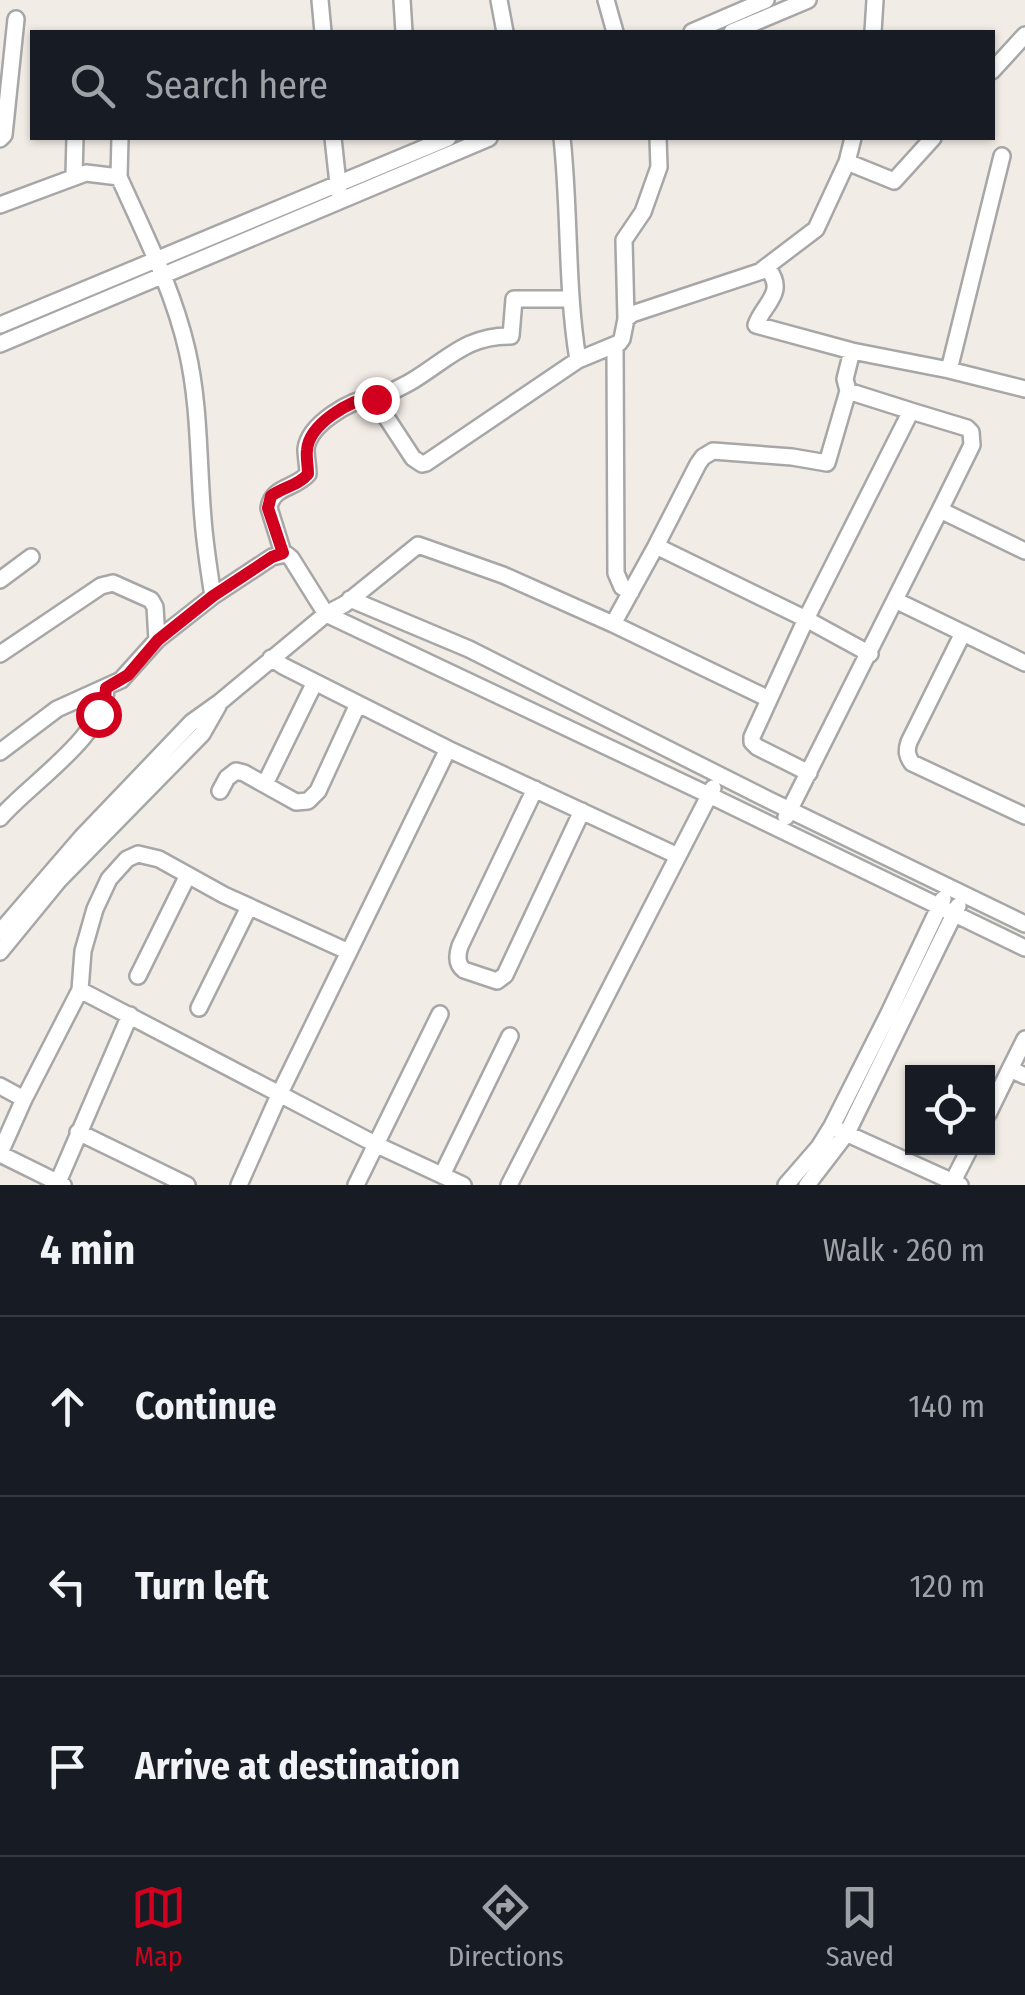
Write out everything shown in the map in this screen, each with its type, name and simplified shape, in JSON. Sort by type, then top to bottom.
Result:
[{"type":"street","points":[[320,0],[323,30]]},
{"type":"street","points":[[402,0],[404,30]]},
{"type":"street","points":[[499,0],[505,30]]},
{"type":"street","points":[[606,0],[614,30]]},
{"type":"street","points":[[697,30],[766,0]]},
{"type":"street","points":[[737,30],[808,0]]},
{"type":"street","points":[[873,30],[875,0]]},
{"type":"street","points":[[0,139],[4,136],[5,73],[16,19]]},
{"type":"street","points":[[995,69],[1025,35]]},
{"type":"street","points":[[74,176],[75,140]]},
{"type":"street","points":[[120,140],[119,177],[178,316],[193,383],[203,522],[213,596]]},
{"type":"street","points":[[333,140],[340,202]]},
{"type":"street","points":[[0,344],[338,184],[410,145],[437,140]]},
{"type":"street","points":[[1,321],[340,202],[483,140]]},
{"type":"street","points":[[562,140],[578,360]]},
{"type":"street","points":[[658,140],[659,166],[643,212],[624,240],[626,318],[622,341],[578,360],[422,464],[413,458],[373,397],[363,398],[319,424],[306,449],[308,474],[271,496],[268,508],[283,553],[292,558],[326,614],[1025,948]]},
{"type":"street","points":[[762,270],[816,229],[847,162],[852,140]]},
{"type":"street","points":[[847,162],[894,181],[931,140]]},
{"type":"street","points":[[410,145],[412,170]]},
{"type":"street","points":[[948,370],[1002,156]]},
{"type":"street","points":[[0,185],[4,203],[74,176],[97,172],[119,177]]},
{"type":"street","points":[[626,318],[768,269],[773,274],[776,293],[756,321],[759,328],[1023,388],[1025,369]]},
{"type":"street","points":[[376,399],[456,349],[491,336],[512,336],[514,299],[571,298]]},
{"type":"street","points":[[615,346],[616,572],[619,582],[631,592]]},
{"type":"street","points":[[614,624],[698,464],[708,453],[758,454],[827,463],[848,391],[846,379],[852,350]]},
{"type":"street","points":[[780,829],[972,445],[972,432],[967,428],[848,391]]},
{"type":"street","points":[[809,773],[752,742],[806,619],[911,410]]},
{"type":"street","points":[[940,510],[1025,551]]},
{"type":"street","points":[[0,932],[82,837],[192,722],[418,545],[503,575],[770,699]]},
{"type":"street","points":[[656,546],[870,654]]},
{"type":"street","points":[[0,752],[57,709],[128,675],[158,640],[213,596],[283,553]]},
{"type":"street","points":[[0,580],[31,557]]},
{"type":"street","points":[[0,654],[110,583],[151,600],[158,640]]},
{"type":"street","points":[[350,599],[469,649],[1025,924]]},
{"type":"street","points":[[897,600],[1025,663]]},
{"type":"street","points":[[963,633],[909,742],[908,758],[1025,816]]},
{"type":"street","points":[[271,658],[448,749],[678,856]]},
{"type":"street","points":[[264,784],[315,682]]},
{"type":"street","points":[[0,818],[72,751],[98,714],[106,688]]},
{"type":"street","points":[[0,952],[58,880],[202,734],[220,702]]},
{"type":"street","points":[[220,791],[236,771],[300,803],[315,795],[358,704]]},
{"type":"street","points":[[239,1185],[448,749]]},
{"type":"street","points":[[510,1184],[720,775]]},
{"type":"street","points":[[534,790],[460,946],[457,955],[464,970],[496,981],[505,975],[582,811]]},
{"type":"street","points":[[130,1015],[78,1132],[61,1184],[0,1154],[80,990],[88,930],[108,878],[119,865],[138,854],[159,859],[224,896],[349,952]]},
{"type":"street","points":[[138,976],[188,875]]},
{"type":"street","points":[[947,910],[948,886]]},
{"type":"street","points":[[806,1185],[833,1154],[840,1130],[947,910],[964,894]]},
{"type":"street","points":[[199,1008],[250,907]]},
{"type":"street","points":[[80,990],[437,1178],[463,1185]]},
{"type":"street","points":[[356,1185],[440,1014]]},
{"type":"street","points":[[437,1178],[510,1036]]},
{"type":"street","points":[[995,1104],[1018,1072],[1025,1038]]},
{"type":"street","points":[[0,1086],[24,1098]]},
{"type":"street","points":[[840,1130],[955,1184],[967,1155]]},
{"type":"street","points":[[786,1185],[819,1147],[840,1130]]},
{"type":"street","points":[[78,1132],[187,1185]]},
{"type":"route","points":[[98,714],[106,688],[128,675],[158,640],[213,596],[283,553],[268,508],[271,496],[308,474],[306,449],[319,424],[363,398],[376,399]]}]
